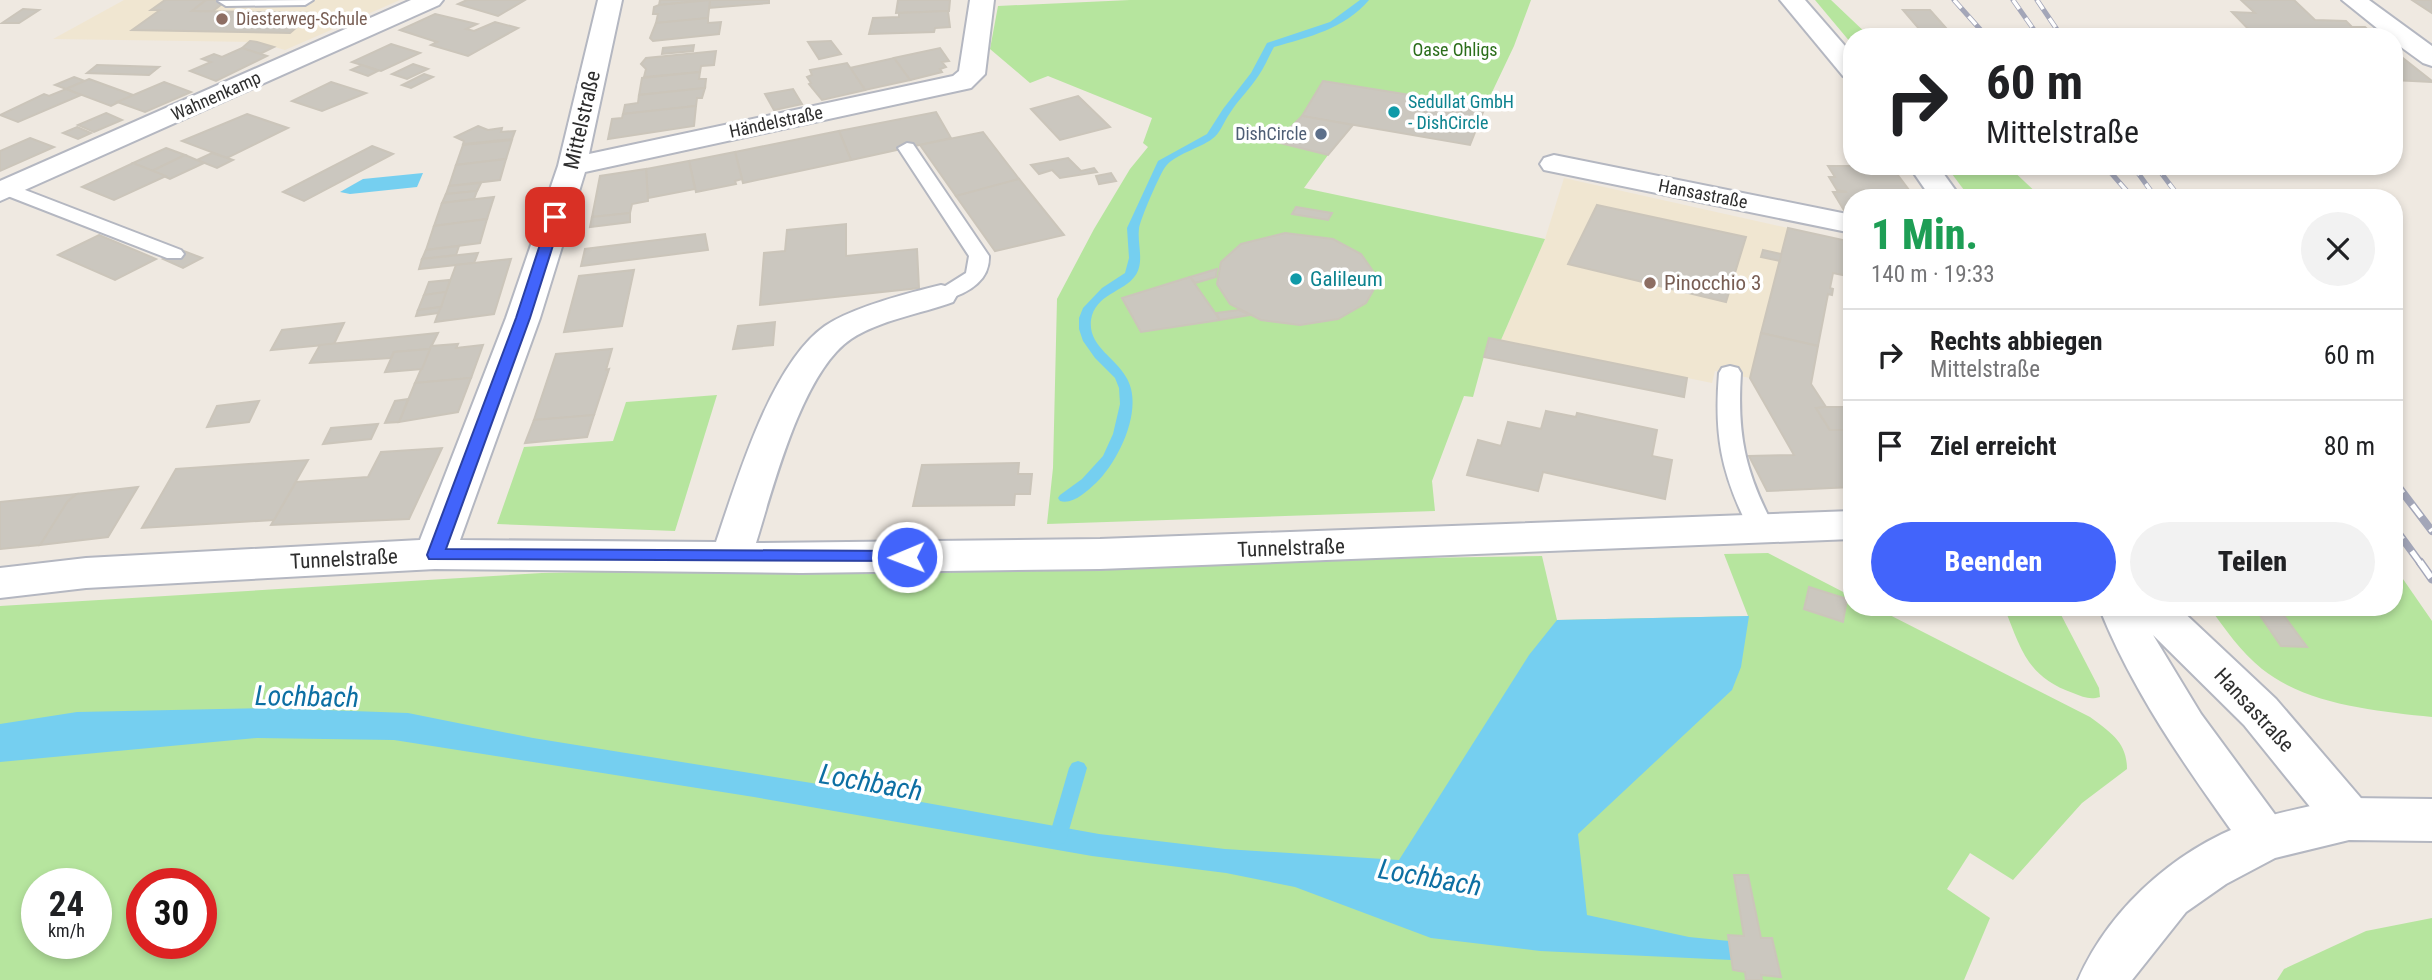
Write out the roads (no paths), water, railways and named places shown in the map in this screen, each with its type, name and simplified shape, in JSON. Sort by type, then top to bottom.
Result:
[{"type":"street","name":"Wahnenkamp","points":[[4,190],[431,0]]},
{"type":"street","name":"Mittelstraße","points":[[435,555],[523,318],[572,166],[610,0]]},
{"type":"street","name":"Händelstraße","points":[[572,166],[961,82],[971,77],[982,0]]},
{"type":"street","points":[[1792,0],[1843,60]]},
{"type":"street","points":[[2354,0],[2392,28]]},
{"type":"street","points":[[2374,0],[2432,44]]},
{"type":"street","points":[[2403,36],[2432,58]]},
{"type":"street","name":"Hansastraße","points":[[1554,164],[1843,222]]},
{"type":"street","points":[[731,558],[788,398],[815,359],[836,333],[941,295]]},
{"type":"street","name":"Tunnelstraße","points":[[0,583],[86,573],[435,555],[731,558],[1114,554],[1843,525]]},
{"type":"street","points":[[2123,616],[2130,635],[2177,716],[2265,839]]},
{"type":"street","name":"Hansastraße","points":[[2160,616],[2260,712],[2349,819]]},
{"type":"street","points":[[2105,980],[2114,961],[2168,896],[2208,868],[2265,839],[2349,819],[2432,820]]},
{"type":"lane","points":[[226,1],[305,0]]},
{"type":"lane","points":[[907,148],[979,256],[979,268],[975,276],[961,287],[941,295]]},
{"type":"lane","points":[[4,190],[174,254]]},
{"type":"lane","points":[[1730,373],[1726,423],[1731,459],[1742,492],[1761,527]]},
{"type":"water","points":[[423,173],[417,187],[350,194],[340,192],[363,179]]},
{"type":"water","name":"Lochbach","points":[[1749,616],[1741,667],[1732,690],[1578,834],[1587,915],[1689,937],[1729,941],[1732,960],[1540,951],[1431,938],[1295,887],[1226,873],[1092,856],[754,797],[394,740],[257,738],[0,762],[0,724],[77,712],[270,708],[408,713],[533,738],[855,790],[1099,834],[1225,849],[1399,860],[1529,655],[1557,620]]},
{"type":"waterway","points":[[1065,498],[1096,475],[1110,457],[1119,434],[1126,404],[1124,383],[1089,341],[1085,318],[1097,299],[1130,275],[1135,258],[1133,228],[1162,163],[1211,136],[1226,111],[1255,74],[1270,45],[1333,24],[1365,0]]},
{"type":"waterway","points":[[1058,837],[1078,768]]},
{"type":"railway","points":[[1954,0],[1979,28]]},
{"type":"railway","points":[[2013,0],[2033,28]]},
{"type":"railway","points":[[2037,0],[2056,28]]},
{"type":"railway","points":[[2113,175],[2125,189]]},
{"type":"railway","points":[[2139,175],[2150,189]]},
{"type":"railway","points":[[2163,175],[2173,189]]},
{"type":"railway","points":[[2403,493],[2432,531]]},
{"type":"railway","points":[[2403,539],[2421,564]]},
{"type":"railway","points":[[2420,562],[2432,579]]},
{"type":"place","name":"Diesterweg-Schule","points":[[222,19]]},
{"type":"place","name":"Sedullat GmbH - DishCircle","points":[[1394,112]]},
{"type":"place","name":"DishCircle","points":[[1321,134]]},
{"type":"place","name":"Galileum","points":[[1296,279]]},
{"type":"place","name":"Pinocchio 3","points":[[1650,283]]},
{"type":"park label","name":"Oase Ohligs","points":[[1455,50]]}]
